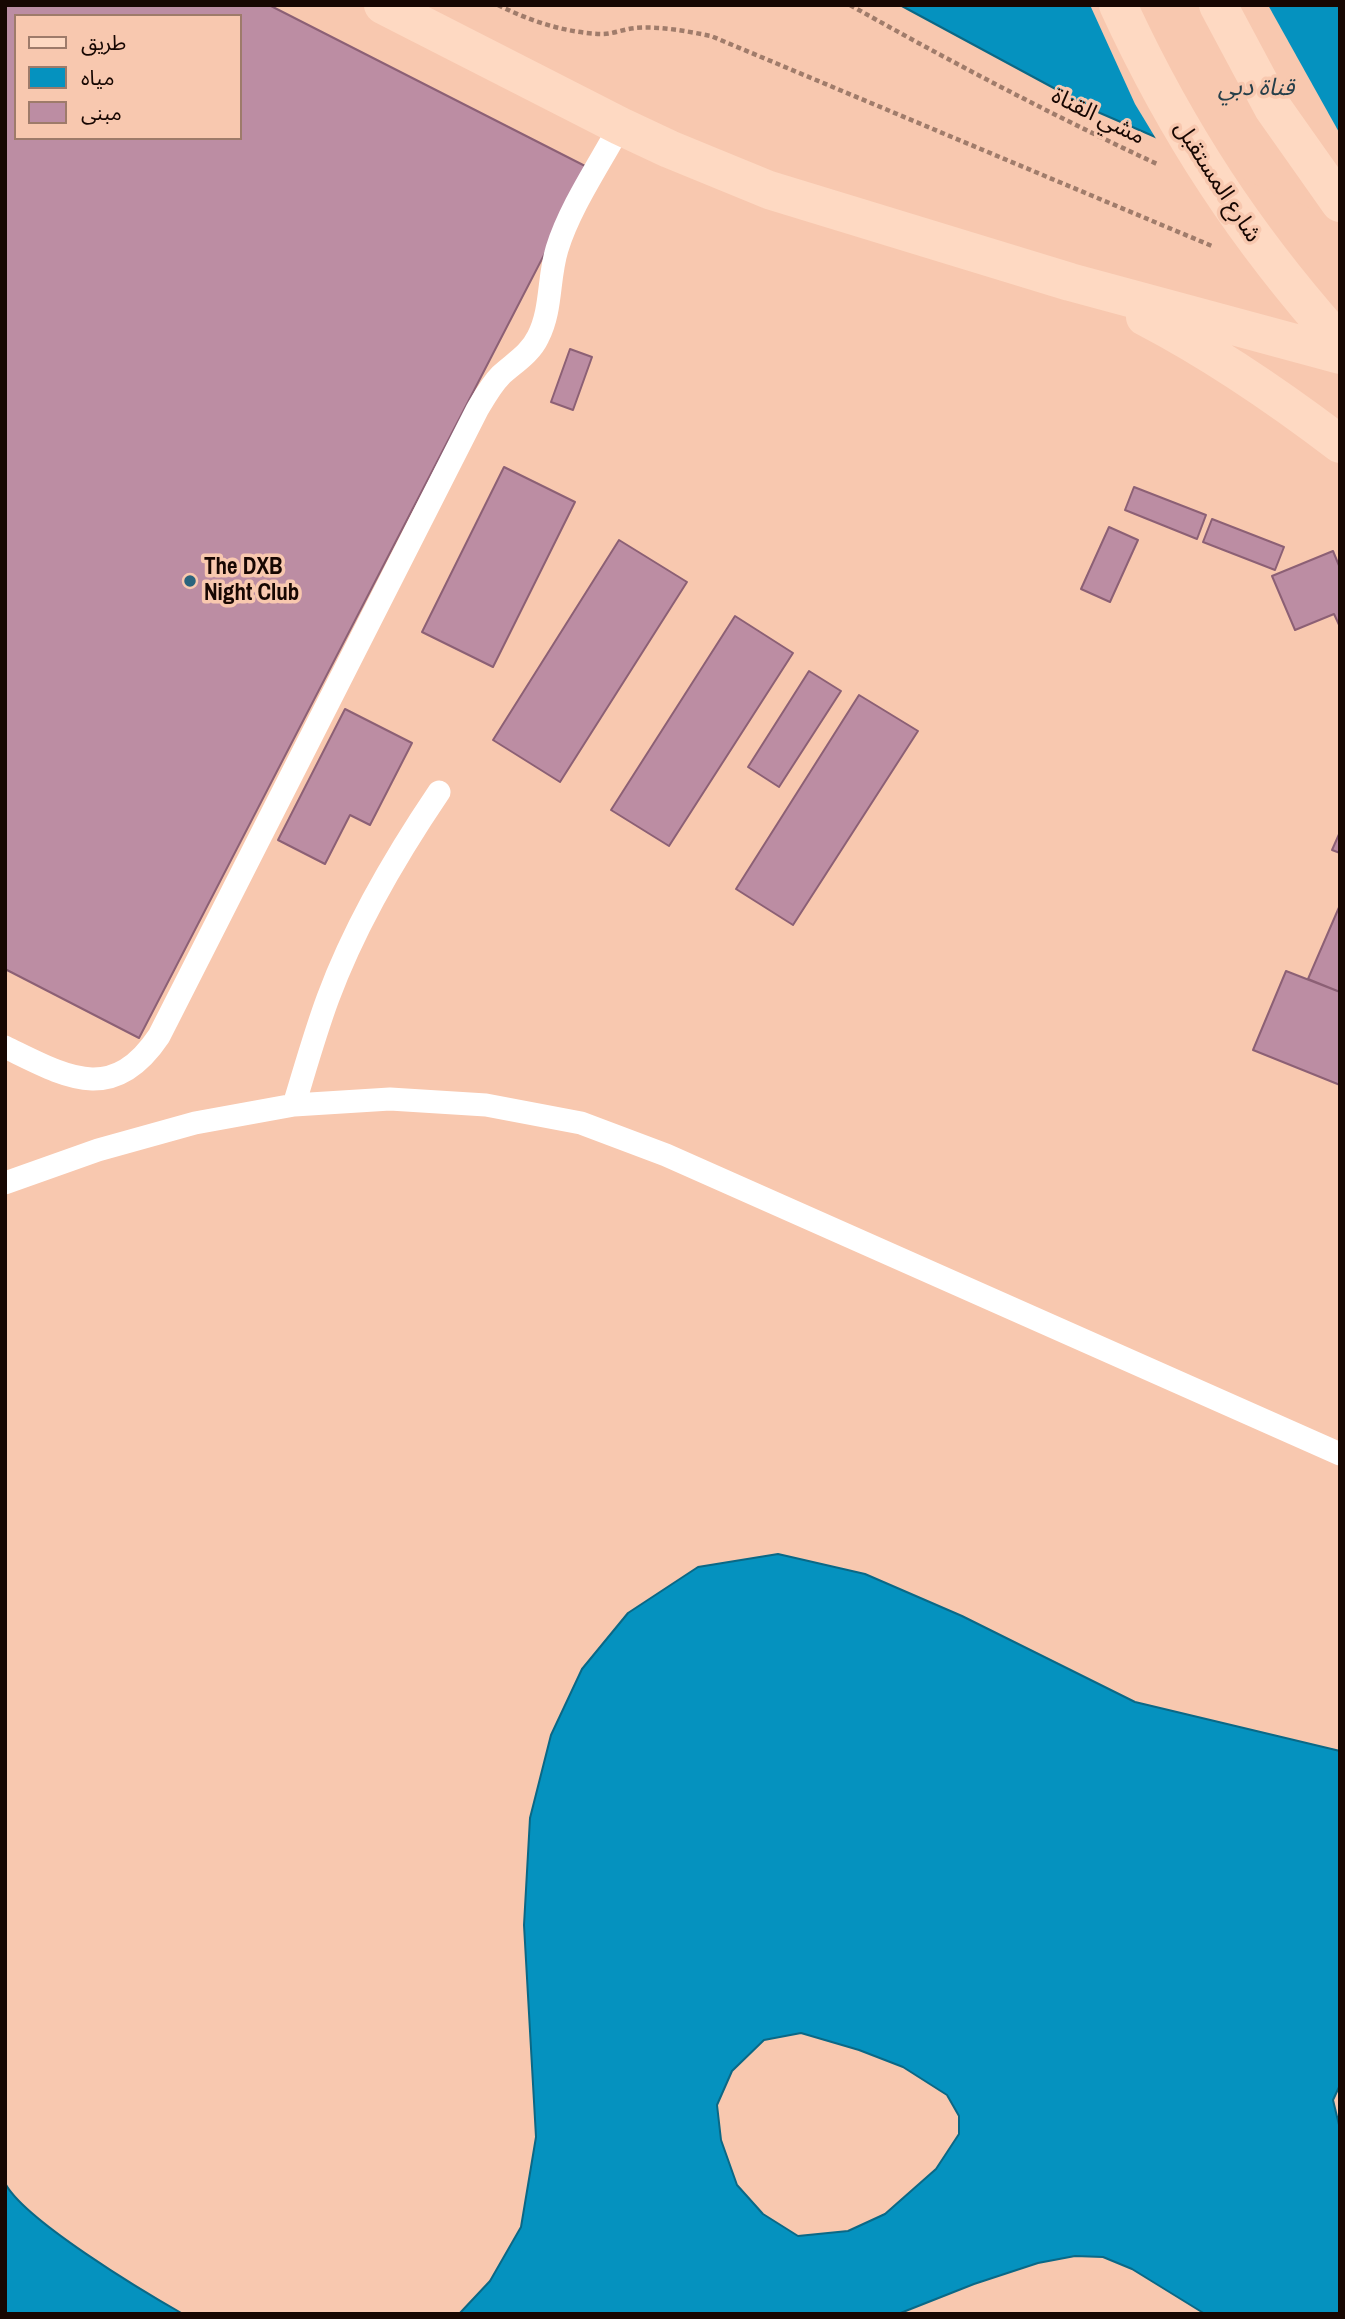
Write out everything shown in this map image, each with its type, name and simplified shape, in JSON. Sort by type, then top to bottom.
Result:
[{"type":"street","points":[[383,5],[669,149],[769,190],[1070,282],[1340,355]]},
{"type":"street","name":"شارع المستقبل","points":[[1118,5],[1145,63],[1182,131],[1231,207],[1293,291],[1340,343]]},
{"type":"street","points":[[1218,5],[1273,108],[1340,203]]},
{"type":"street","points":[[1070,282],[1134,312],[1227,363],[1340,444]]},
{"type":"lane","points":[[5,1047],[67,1077],[88,1080],[110,1077],[130,1068],[147,1054],[159,1036],[477,410],[500,377],[536,342],[548,311],[551,270],[558,246],[620,125]]},
{"type":"lane","points":[[294,1105],[329,997],[351,944],[377,891],[439,792]]},
{"type":"lane","points":[[5,1183],[98,1150],[195,1123],[294,1105],[390,1099],[486,1105],[581,1123],[666,1155],[1340,1454]]},
{"type":"path","points":[[498,5],[518,15],[567,30],[605,34],[636,28],[679,29],[710,36],[1213,247]]},
{"type":"path","name":"مشي القناة","points":[[850,5],[949,61],[1163,167]]},
{"type":"water","name":"قناة دبي","points":[[900,5],[1340,5],[1340,217],[1100,113]]},
{"type":"water","points":[[778,1554],[865,1574],[962,1616],[1135,1702],[1340,1751],[1340,2085],[1333,2100],[1340,2129],[1340,2314],[1205,2314],[1132,2269],[1103,2257],[1075,2256],[1038,2263],[974,2284],[898,2314],[459,2314],[490,2281],[521,2227],[536,2137],[524,1925],[530,1818],[551,1735],[582,1669],[628,1613],[698,1567]],"holes":[[[801,2033],[859,2050],[903,2067],[947,2095],[959,2116],[959,2134],[936,2169],[885,2214],[848,2231],[798,2236],[763,2214],[737,2185],[721,2140],[717,2105],[732,2071],[764,2040]]]},
{"type":"water","points":[[5,2183],[35,2216],[59,2235],[183,2314],[5,2314]]},
{"type":"pier","name":"قناة دبي","points":[[1090,5],[1268,5],[1340,134],[1340,221],[1158,142],[1135,104]]},
{"type":"building","name":"The DXB Night Club","points":[[5,5],[269,5],[589,168],[139,1038],[5,969]]},
{"type":"building","points":[[570,349],[592,357],[573,410],[551,402]]},
{"type":"building","points":[[504,467],[575,502],[493,667],[422,632]]},
{"type":"building","points":[[1134,487],[1206,515],[1197,539],[1125,510]]},
{"type":"building","points":[[1212,519],[1284,547],[1275,570],[1203,542]]},
{"type":"building","points":[[1109,527],[1138,540],[1110,602],[1081,589]]},
{"type":"building","points":[[619,540],[687,582],[560,782],[493,740]]},
{"type":"building","points":[[1333,551],[1340,568],[1340,627],[1334,614],[1295,630],[1272,576]]},
{"type":"building","points":[[735,616],[793,653],[669,846],[611,810]]},
{"type":"building","points":[[809,671],[841,691],[779,787],[748,767]]},
{"type":"building","points":[[859,695],[918,731],[793,925],[736,889]]},
{"type":"building","points":[[345,709],[412,743],[370,825],[350,815],[325,864],[278,840]]},
{"type":"building","points":[[1340,832],[1340,853],[1332,850]]},
{"type":"building","points":[[1340,905],[1340,992],[1308,979]]},
{"type":"building","points":[[1286,971],[1340,992],[1340,1085],[1253,1050]]},
{"type":"place","name":"The DXB Night Club","points":[[190,581]]}]
